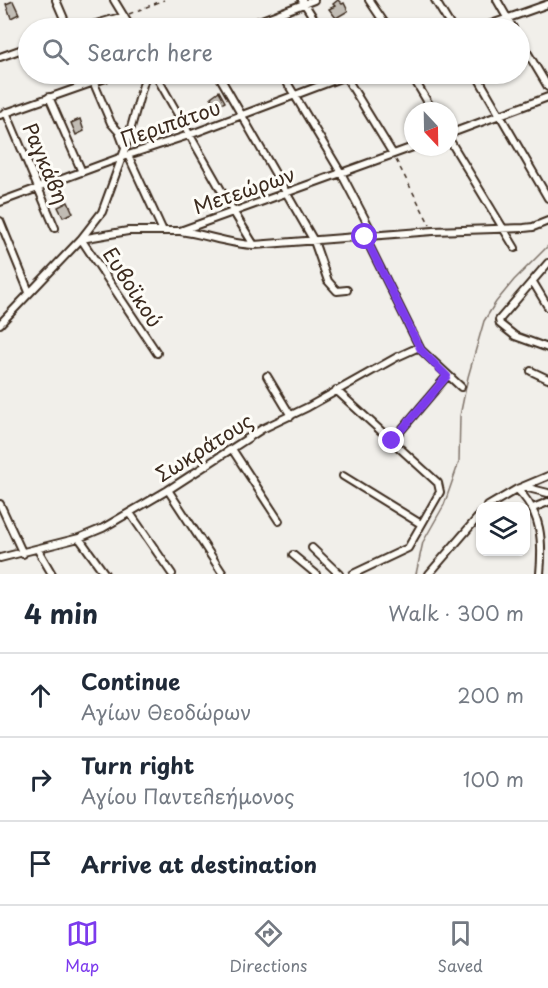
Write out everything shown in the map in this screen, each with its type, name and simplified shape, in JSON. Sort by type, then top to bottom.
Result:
[{"type":"street","points":[[56,0],[64,18]]},
{"type":"street","points":[[114,0],[124,16],[117,18]]},
{"type":"street","points":[[270,18],[303,2],[314,0]]},
{"type":"street","points":[[369,0],[381,18]]},
{"type":"street","points":[[435,0],[446,18]]},
{"type":"street","points":[[497,0],[507,18],[548,4]]},
{"type":"street","points":[[303,2],[313,18]]},
{"type":"street","points":[[0,57],[18,51]]},
{"type":"street","points":[[530,58],[548,87]]},
{"type":"street","points":[[3,113],[86,84]]},
{"type":"street","points":[[95,84],[114,127],[119,132],[125,154],[164,231]]},
{"type":"street","points":[[0,324],[81,239],[102,212],[125,154],[143,84]]},
{"type":"street","points":[[161,84],[254,244]]},
{"type":"street","points":[[224,84],[314,241],[328,281],[337,291],[347,290]]},
{"type":"street","points":[[288,84],[341,173],[374,236]]},
{"type":"street","name":"Περιπάτου","points":[[0,202],[125,154],[189,135],[320,84]]},
{"type":"street","points":[[353,84],[393,154]]},
{"type":"street","points":[[417,84],[428,102]]},
{"type":"street","points":[[481,84],[548,198]]},
{"type":"street","points":[[49,97],[82,171]]},
{"type":"street","points":[[458,131],[548,97]]},
{"type":"street","name":"Ραγκάβη","points":[[3,113],[55,228]]},
{"type":"street","name":"Μετεώρων","points":[[81,239],[128,231],[180,231],[404,150]]},
{"type":"street","points":[[458,154],[515,248]]},
{"type":"street","points":[[0,221],[29,292]]},
{"type":"street","points":[[180,231],[228,243],[254,244],[433,231],[533,227],[548,221]]},
{"type":"street","points":[[365,237],[419,347],[461,387]]},
{"type":"street","name":"Ευβοϊκού","points":[[81,239],[157,353]]},
{"type":"street","points":[[548,263],[501,316],[500,324],[515,336],[548,348]]},
{"type":"street","points":[[533,282],[548,307]]},
{"type":"street","name":"Σωκράτους","points":[[0,558],[38,550],[103,528],[168,490],[262,429],[291,416],[419,347]]},
{"type":"street","points":[[531,371],[548,379]]},
{"type":"street","points":[[267,376],[291,416]]},
{"type":"street","points":[[392,441],[447,376]]},
{"type":"street","points":[[336,390],[438,483],[440,492],[408,548],[353,574]]},
{"type":"street","points":[[232,449],[279,521]]},
{"type":"street","points":[[343,476],[422,524]]},
{"type":"street","points":[[497,502],[520,488],[548,476]]},
{"type":"street","points":[[520,488],[548,493]]},
{"type":"street","points":[[520,488],[540,523],[542,536],[540,574]]},
{"type":"street","points":[[168,490],[224,574]]},
{"type":"street","points":[[533,508],[548,502]]},
{"type":"street","points":[[0,504],[23,554]]},
{"type":"street","points":[[130,513],[172,574]]},
{"type":"street","points":[[429,574],[476,520]]},
{"type":"street","points":[[79,538],[105,574]]},
{"type":"street","points":[[312,548],[339,574]]},
{"type":"street","points":[[38,550],[52,574]]},
{"type":"street","points":[[293,555],[316,574]]},
{"type":"path","points":[[124,16],[164,0]]},
{"type":"path","points":[[393,154],[433,231]]},
{"type":"building","points":[[338,0],[344,3],[348,11],[336,18],[329,9],[335,6],[333,4]]},
{"type":"building","points":[[13,1],[19,14],[11,18],[6,4]]},
{"type":"building","points":[[219,91],[225,102],[216,107],[211,97]]},
{"type":"building","points":[[80,119],[84,131],[76,135],[71,123]]},
{"type":"building","points":[[68,202],[73,213],[63,217],[58,207]]},
{"type":"waterway","points":[[416,574],[423,542],[444,505],[459,462],[460,416],[484,321],[514,280],[548,246]]},
{"type":"route","points":[[365,237],[421,350],[447,376],[392,441]]}]
